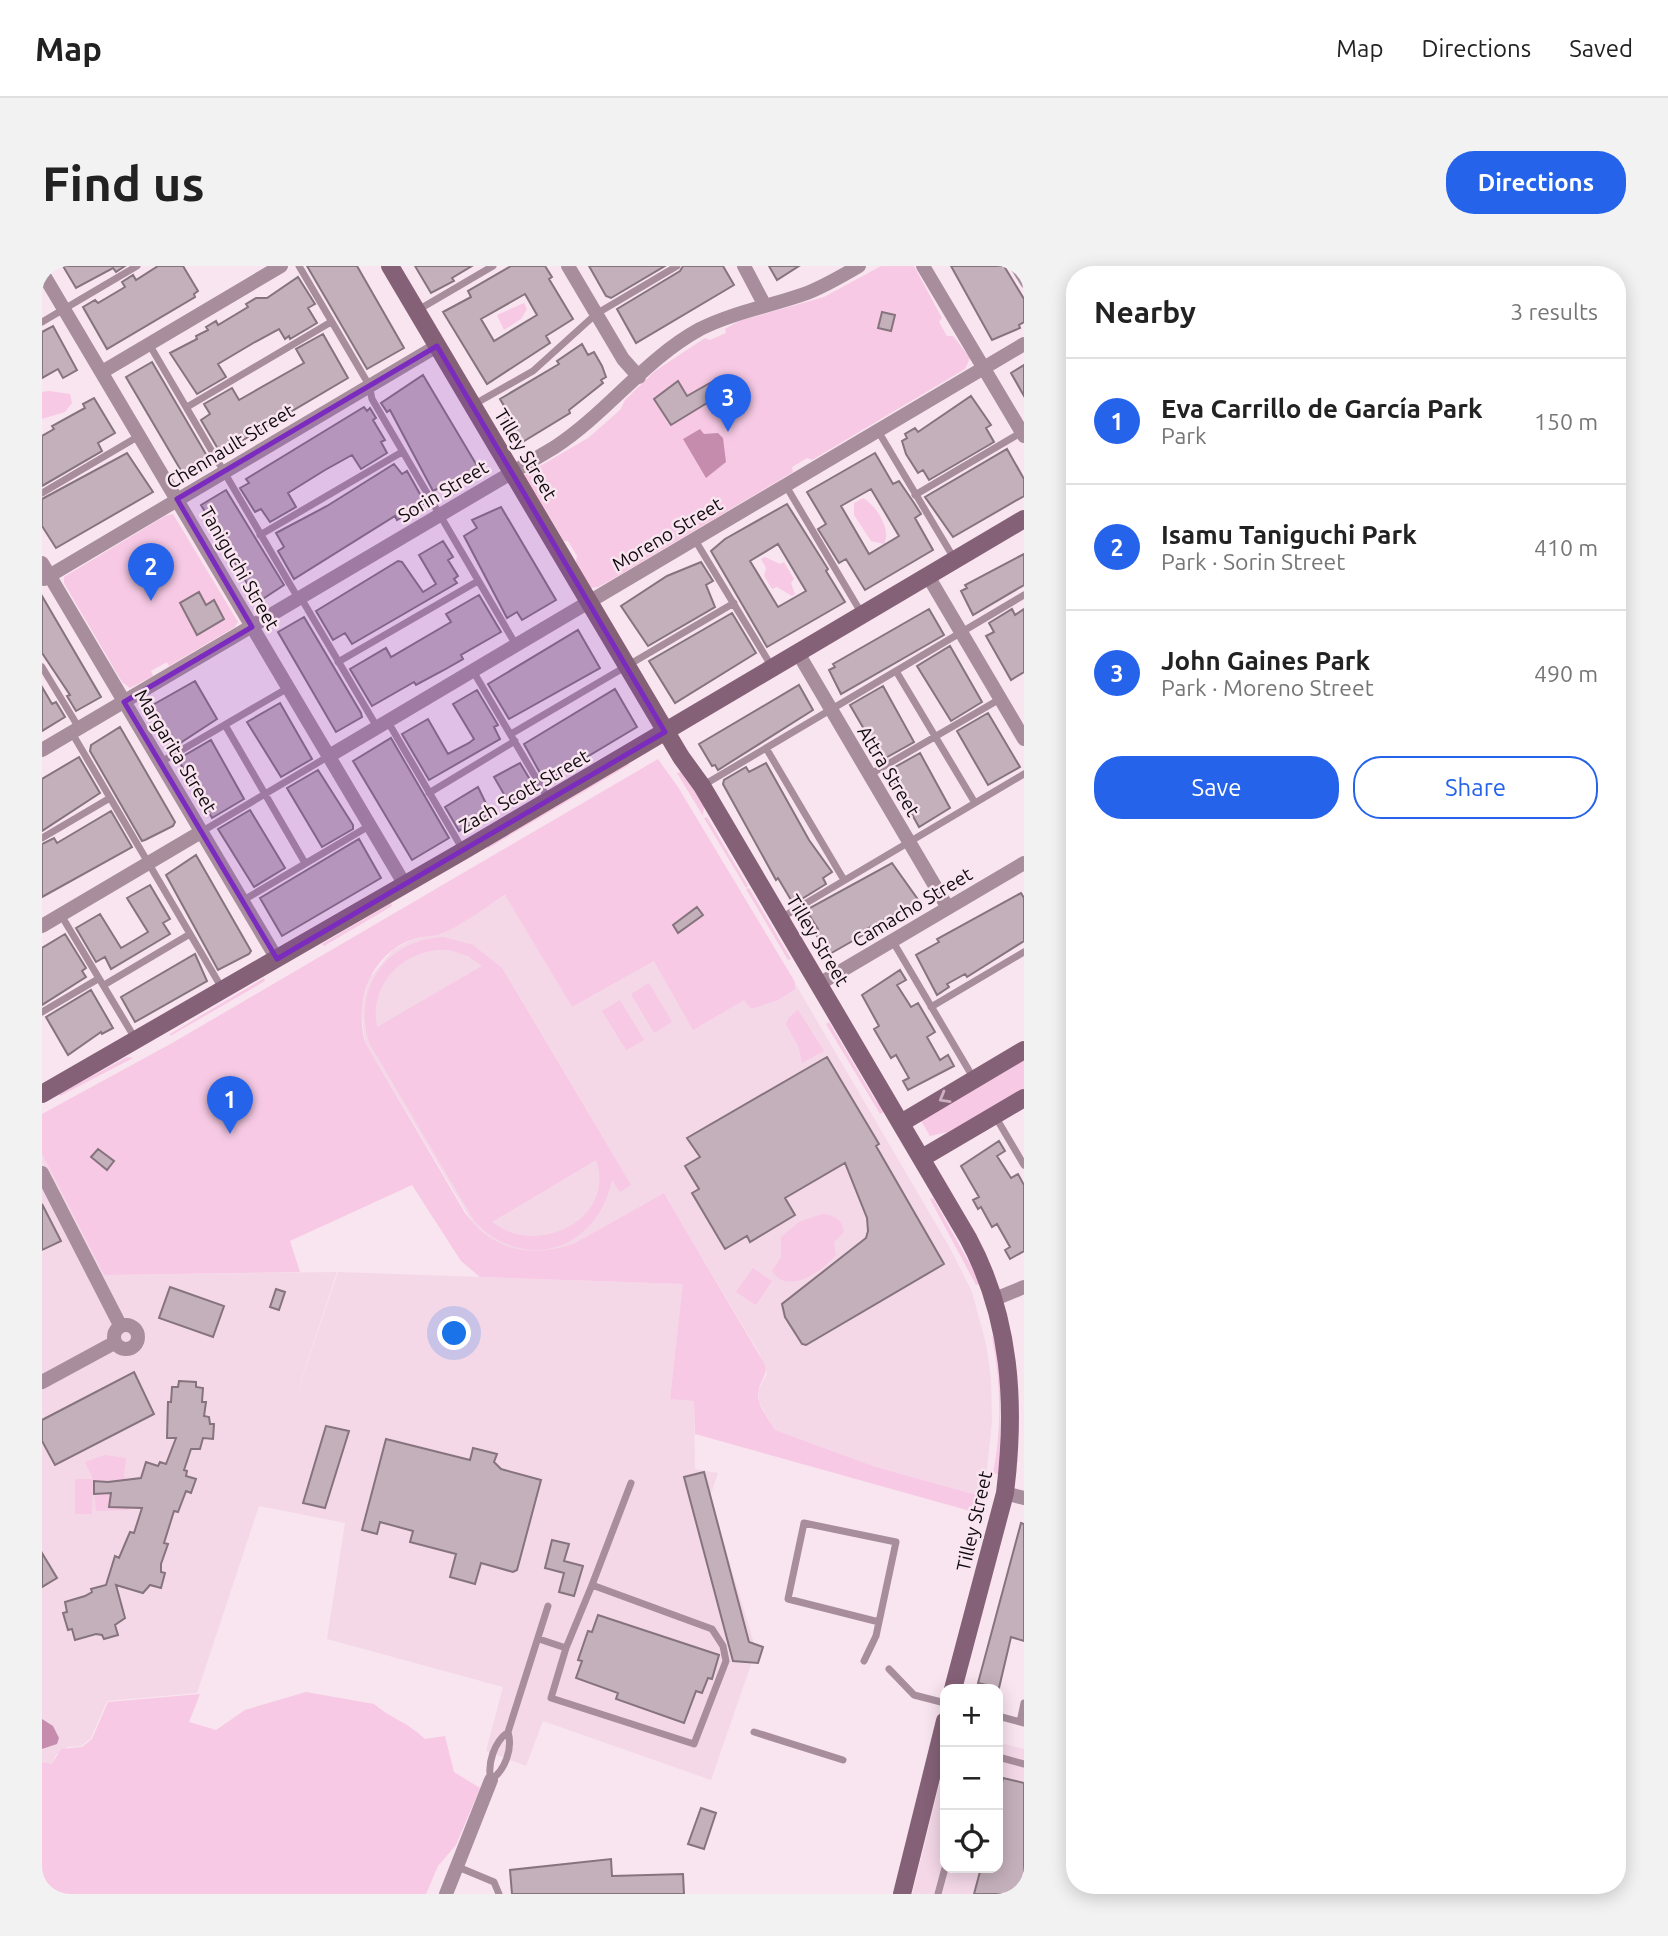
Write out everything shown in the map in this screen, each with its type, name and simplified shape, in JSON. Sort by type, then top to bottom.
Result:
[{"type":"street","points":[[102,372],[281,266]]},
{"type":"street","name":"Tilley Street","points":[[390,266],[666,732],[702,786],[983,1265],[1003,1331],[1010,1390],[1010,1430],[1005,1493],[954,1684]]},
{"type":"street","points":[[568,266],[623,359],[639,377]]},
{"type":"street","points":[[744,266],[764,304]]},
{"type":"street","name":"Sorin Street","points":[[42,750],[583,429],[673,346],[700,330],[764,304],[805,293],[859,266]]},
{"type":"street","points":[[923,266],[1023,434]]},
{"type":"street","name":"Taniguchi Street","points":[[42,271],[405,885]]},
{"type":"street","name":"Moreno Street","points":[[328,756],[1024,344]]},
{"type":"street","name":"Chennault Street","points":[[44,573],[177,499],[437,346]]},
{"type":"street","name":"Zach Scott Street","points":[[42,1094],[405,885],[1024,519]]},
{"type":"street","name":"Margarita Street","points":[[44,573],[161,762],[277,959]]},
{"type":"street","points":[[928,576],[1024,739]]},
{"type":"street","name":"Attra Street","points":[[797,653],[948,908]]},
{"type":"street","points":[[42,926],[201,832]]},
{"type":"street","name":"Camacho Street","points":[[819,984],[1024,863]]},
{"type":"street","points":[[901,1123],[1024,1050]]},
{"type":"street","points":[[922,1158],[1024,1098]]},
{"type":"street","points":[[42,1173],[120,1325]]},
{"type":"street","points":[[995,1299],[1024,1287]]},
{"type":"street","points":[[120,1325],[132,1326],[137,1332],[138,1340],[129,1349],[120,1348],[114,1343],[113,1334],[120,1325]]},
{"type":"street","points":[[42,1382],[114,1343]]},
{"type":"street","points":[[1005,1493],[1024,1499]]},
{"type":"street","points":[[902,1894],[940,1741]]},
{"type":"street","points":[[446,1894],[491,1780]]},
{"type":"lane","points":[[42,322],[136,266]]},
{"type":"lane","points":[[299,266],[369,386],[370,396],[402,452],[516,645]]},
{"type":"lane","points":[[417,311],[482,269],[493,266]]},
{"type":"lane","points":[[472,405],[533,371],[596,314],[677,266]]},
{"type":"lane","points":[[1013,266],[1024,284]]},
{"type":"lane","points":[[187,407],[331,322]]},
{"type":"lane","points":[[149,344],[260,535],[338,662],[429,793],[463,851]]},
{"type":"lane","points":[[878,431],[955,560]]},
{"type":"lane","points":[[915,495],[1023,434]]},
{"type":"lane","points":[[42,493],[140,436]]},
{"type":"lane","points":[[260,535],[402,452]]},
{"type":"lane","points":[[786,486],[862,614]]},
{"type":"lane","points":[[695,540],[772,668]]},
{"type":"lane","points":[[338,662],[478,581]]},
{"type":"lane","points":[[702,786],[1024,595]]},
{"type":"lane","points":[[429,793],[626,665],[734,603]]},
{"type":"lane","points":[[42,667],[110,798],[223,991]]},
{"type":"lane","points":[[473,671],[550,800]]},
{"type":"lane","points":[[896,671],[975,803]]},
{"type":"lane","points":[[161,762],[288,688]]},
{"type":"lane","points":[[869,775],[1000,699]]},
{"type":"lane","points":[[225,726],[305,863]]},
{"type":"lane","points":[[766,748],[844,880]]},
{"type":"lane","points":[[201,832],[328,756]]},
{"type":"lane","points":[[780,918],[1024,774]]},
{"type":"lane","points":[[42,838],[110,798]]},
{"type":"lane","points":[[242,901],[369,826]]},
{"type":"lane","points":[[61,915],[137,1041]]},
{"type":"lane","points":[[42,1012],[190,934]]},
{"type":"lane","points":[[892,940],[974,1080]]},
{"type":"lane","points":[[931,1007],[1024,952]]},
{"type":"lane","points":[[994,1116],[1024,1164]]},
{"type":"lane","points":[[592,1585],[712,1629],[723,1646],[726,1661],[694,1744],[551,1698],[566,1648],[631,1483]]},
{"type":"lane","points":[[864,1661],[879,1622],[896,1542],[804,1523],[788,1599],[879,1622]]},
{"type":"lane","points":[[508,1732],[512,1743],[500,1774],[491,1780],[488,1771],[496,1746],[499,1738],[508,1732],[548,1606]]},
{"type":"lane","points":[[539,1639],[566,1648]]},
{"type":"lane","points":[[889,1669],[914,1695],[940,1702]]},
{"type":"lane","points":[[1003,1717],[1022,1722],[1024,1703]]},
{"type":"lane","points":[[754,1732],[843,1760]]},
{"type":"lane","points":[[1003,1758],[1024,1764]]},
{"type":"lane","points":[[458,1867],[494,1882],[499,1894]]},
{"type":"lane","points":[[938,1894],[944,1873]]},
{"type":"highlighted area","points":[[437,346],[665,732],[277,959],[124,702],[252,627],[177,499]]},
{"type":"shaded area","points":[[881,266],[914,266],[942,318],[939,322],[947,336],[953,336],[970,358],[965,369],[812,460],[807,458],[792,467],[793,472],[611,580],[590,588],[582,579],[577,556],[568,541],[564,541],[537,496],[530,491],[523,476],[588,438],[620,410],[625,400],[655,371],[705,338],[710,340],[726,333],[725,329],[739,321],[824,297]]},
{"type":"shaded area","points":[[524,303],[527,309],[521,319],[504,330],[497,315]]},
{"type":"shaded area","points":[[42,392],[70,394],[72,403],[65,412],[42,419]]},
{"type":"shaded area","points":[[700,429],[704,434],[718,433],[723,438],[726,462],[706,478],[683,439]]},
{"type":"shaded area","points":[[863,498],[881,518],[886,532],[884,544],[871,541],[854,515],[854,503]]},
{"type":"shaded area","points":[[173,514],[238,622],[235,627],[169,666],[167,662],[151,671],[153,676],[130,688],[122,682],[64,583],[64,577],[165,516]]},
{"type":"shaded area","points":[[765,557],[780,564],[784,562],[794,579],[791,583],[795,594],[792,596],[777,587],[772,589],[764,576],[766,568],[761,559]]},
{"type":"shaded area","points":[[658,759],[678,787],[795,982],[795,989],[778,1000],[751,1009],[744,1000],[693,1030],[654,961],[572,1007],[505,895],[448,931],[413,939],[386,956],[376,968],[364,995],[362,1026],[365,1042],[465,1213],[488,1236],[513,1248],[557,1248],[573,1244],[664,1193],[765,1365],[758,1398],[775,1430],[876,1467],[984,1497],[981,1514],[695,1434],[694,1401],[670,1399],[683,1284],[480,1277],[461,1261],[412,1185],[290,1241],[300,1272],[104,1275],[42,1154],[42,1114],[174,1042]]},
{"type":"shaded area","points":[[628,762],[629,765],[487,849],[488,846]]},
{"type":"shaded area","points":[[681,772],[704,804],[703,816],[677,773]]},
{"type":"shaded area","points":[[707,817],[748,886],[746,888],[704,818]]},
{"type":"shaded area","points":[[749,888],[791,959],[788,960],[746,889]]},
{"type":"shaded area","points":[[506,895],[572,1007],[654,961],[745,1000],[751,1009],[796,985],[950,1248],[972,1292],[986,1344],[991,1379],[992,1421],[984,1497],[876,1467],[775,1430],[759,1402],[758,1390],[767,1374],[760,1355],[664,1193],[573,1244],[543,1252],[516,1250],[498,1244],[474,1225],[365,1042],[361,1008],[369,979],[393,950],[413,939],[439,934]]},
{"type":"shaded area","points":[[391,903],[392,906],[324,946],[322,944]]},
{"type":"shaded area","points":[[444,937],[473,945],[502,968],[631,1185],[620,1192],[612,1180],[604,1204],[591,1223],[576,1238],[557,1247],[537,1250],[516,1247],[495,1238],[475,1222],[369,1043],[365,1023],[370,986],[391,957],[424,940]],"holes":[[[449,950],[468,956],[482,966],[377,1027],[378,996],[394,971],[405,961],[418,955]],[[596,1160],[600,1181],[595,1199],[585,1214],[570,1226],[552,1234],[531,1236],[511,1232],[492,1222]]]},
{"type":"shaded area","points":[[264,978],[265,981],[170,1036],[170,1034]]},
{"type":"shaded area","points":[[649,983],[672,1022],[654,1033],[631,994]]},
{"type":"shaded area","points":[[620,1000],[644,1040],[626,1050],[602,1011]]},
{"type":"shaded area","points":[[798,1010],[824,1051],[802,1063],[799,1048],[786,1024],[789,1017]]},
{"type":"shaded area","points":[[829,1022],[875,1100],[886,1111],[880,1114],[826,1024]]},
{"type":"shaded area","points":[[127,1057],[133,1058],[60,1096],[59,1094]]},
{"type":"shaded area","points":[[1024,1057],[1024,1092],[948,1132],[930,1136],[920,1119]]},
{"type":"shaded area","points":[[42,1154],[104,1275],[337,1272],[283,1435],[338,1272],[684,1284],[670,1398],[694,1401],[695,1469],[718,1473],[710,1497],[756,1650],[711,1780],[543,1721],[526,1766],[486,1751],[503,1687],[327,1639],[345,1523],[259,1506],[197,1693],[107,1701],[91,1738],[81,1746],[68,1747],[56,1755],[52,1764],[42,1762]]},
{"type":"shaded area","points":[[933,1198],[983,1283],[976,1285],[930,1199]]},
{"type":"shaded area","points":[[822,1214],[837,1219],[843,1228],[844,1232],[834,1242],[836,1255],[823,1268],[805,1278],[786,1281],[779,1278],[772,1271],[781,1257],[781,1237],[799,1222]]},
{"type":"shaded area","points":[[753,1268],[772,1281],[756,1305],[736,1292]]},
{"type":"shaded area","points":[[995,1336],[1000,1364],[1000,1475],[993,1473],[999,1422],[999,1388],[992,1337]]},
{"type":"shaded area","points":[[105,1455],[126,1458],[124,1475],[130,1492],[129,1510],[96,1511],[93,1480],[92,1514],[75,1514],[75,1479],[93,1479],[85,1462]]},
{"type":"shaded area","points":[[306,1692],[374,1704],[425,1739],[445,1736],[454,1772],[480,1788],[456,1845],[438,1866],[426,1894],[42,1894],[42,1762],[52,1764],[61,1749],[82,1747],[92,1739],[108,1702],[200,1694],[189,1722],[216,1730],[245,1710]]},
{"type":"shaded area","points":[[42,1719],[53,1726],[59,1738],[57,1744],[42,1749]]},
{"type":"shaded area","points":[[1003,1743],[1024,1749],[1024,1894],[912,1894],[940,1782],[940,1873],[1003,1873]]},
{"type":"building","points":[[63,266],[125,266],[116,272],[113,268],[76,288]]},
{"type":"building","points":[[158,266],[183,266],[198,291],[194,294],[195,297],[107,349],[83,307],[95,300],[98,303],[125,287],[122,282],[133,275],[136,280]]},
{"type":"building","points":[[307,266],[357,266],[404,348],[367,369]]},
{"type":"building","points":[[415,266],[472,266],[452,278],[454,281],[431,293]]},
{"type":"building","points":[[511,266],[545,266],[552,277],[549,279],[573,319],[546,336],[550,343],[487,384],[443,312],[471,297],[468,291]],"holes":[[[525,294],[537,315],[494,341],[481,319]]]},
{"type":"building","points":[[589,266],[665,266],[611,298],[606,296]]},
{"type":"building","points":[[683,266],[723,266],[734,285],[636,343],[617,309],[680,271]]},
{"type":"building","points":[[769,266],[799,266],[777,280]]},
{"type":"building","points":[[951,266],[1004,266],[1024,299],[1024,322],[1019,325],[1020,328],[992,340]]},
{"type":"building","points":[[298,277],[315,304],[308,308],[317,323],[290,339],[289,336],[285,339],[279,329],[255,342],[218,364],[226,377],[197,394],[170,353],[197,339],[196,336],[208,330],[206,327],[216,321],[218,325],[248,307],[246,304],[256,298],[267,298]]},
{"type":"building","points":[[882,312],[895,315],[891,331],[878,328]]},
{"type":"building","points":[[53,326],[77,370],[63,378],[58,369],[42,378],[42,332]]},
{"type":"building","points":[[323,334],[348,378],[226,450],[224,446],[218,449],[201,420],[210,414],[204,404],[232,388],[239,400],[304,363],[296,349]]},
{"type":"building","points":[[582,344],[588,355],[594,352],[602,366],[606,377],[601,380],[603,383],[569,410],[570,413],[521,443],[505,419],[510,416],[500,399],[559,364],[557,361]]},
{"type":"building","points":[[152,362],[207,456],[207,460],[183,474],[126,377]]},
{"type":"building","points":[[1024,365],[1024,396],[1011,373]]},
{"type":"building","points":[[423,375],[479,469],[433,491],[390,410],[387,412],[381,403]]},
{"type":"building","points":[[717,379],[725,392],[671,425],[654,399],[678,381],[687,396]]},
{"type":"building","points":[[971,396],[991,425],[986,428],[994,442],[929,480],[923,470],[918,473],[906,454],[902,441],[907,438],[905,434],[915,428],[918,432]]},
{"type":"building","points":[[94,398],[115,433],[98,443],[102,451],[42,486],[42,436],[54,429],[52,426],[85,408],[83,404]]},
{"type":"building","points":[[364,407],[367,411],[370,408],[376,418],[373,420],[385,440],[381,442],[387,453],[361,469],[352,455],[325,470],[288,493],[296,507],[270,522],[261,509],[255,512],[240,488],[249,483],[246,479]]},
{"type":"building","points":[[1007,449],[1024,479],[1024,496],[953,537],[925,497]]},
{"type":"building","points":[[127,453],[153,492],[56,548],[42,526],[42,499]]},
{"type":"building","points":[[875,453],[893,484],[899,481],[921,514],[915,518],[933,550],[865,590],[846,559],[839,563],[818,529],[826,524],[807,492]],"holes":[[[871,489],[899,536],[869,554],[841,506]]]},
{"type":"building","points":[[394,464],[402,474],[407,471],[425,503],[397,520],[395,516],[294,579],[278,551],[284,547],[276,533],[327,506]]},
{"type":"building","points":[[226,490],[284,585],[258,602],[201,505]]},
{"type":"building","points":[[787,504],[828,569],[826,571],[845,602],[767,647],[711,551],[725,539]],"holes":[[[778,544],[806,591],[778,607],[750,561]]]},
{"type":"building","points":[[501,507],[556,600],[522,620],[517,612],[507,618],[464,536],[477,528],[472,520]]},
{"type":"building","points":[[443,541],[453,557],[448,560],[458,576],[454,579],[457,583],[352,644],[345,633],[333,640],[316,611],[398,561],[402,562],[423,592],[436,584],[419,555]]},
{"type":"building","points":[[1024,554],[1024,585],[973,615],[961,591],[967,588],[965,585]]},
{"type":"building","points":[[701,562],[713,581],[706,585],[715,607],[648,646],[621,606],[667,576]]},
{"type":"building","points":[[199,592],[206,605],[214,600],[224,619],[197,635],[180,603]]},
{"type":"building","points":[[479,595],[501,632],[461,655],[463,659],[444,670],[416,685],[414,682],[372,706],[350,669],[386,648],[391,657],[451,622],[446,614]]},
{"type":"building","points":[[42,596],[101,697],[76,711],[67,696],[70,695],[42,653]]},
{"type":"building","points":[[929,609],[944,635],[841,694],[829,670],[835,667],[833,664]]},
{"type":"building","points":[[1012,609],[1015,615],[1024,609],[1024,672],[1011,680],[986,636],[994,632],[989,623]]},
{"type":"building","points":[[732,613],[756,653],[675,703],[649,661]]},
{"type":"building","points":[[304,617],[361,713],[362,717],[336,732],[278,632]]},
{"type":"building","points":[[578,630],[600,668],[509,719],[488,684]]},
{"type":"building","points":[[950,646],[982,702],[951,721],[917,666]]},
{"type":"building","points":[[195,681],[217,719],[174,747],[149,707]]},
{"type":"building","points":[[799,685],[813,710],[718,770],[715,765],[712,766],[699,744]]},
{"type":"building","points":[[883,686],[914,742],[882,760],[850,705]]},
{"type":"building","points":[[42,687],[52,704],[56,702],[65,717],[42,731]]},
{"type":"building","points":[[615,689],[637,727],[545,782],[524,744]]},
{"type":"building","points":[[477,690],[498,725],[494,727],[500,739],[429,780],[402,734],[428,719],[448,754],[469,743],[474,739],[453,704]]},
{"type":"building","points":[[280,703],[312,759],[281,777],[247,722]]},
{"type":"building","points":[[988,713],[1020,767],[988,785],[957,731]]},
{"type":"building","points":[[120,727],[175,822],[173,826],[142,841],[90,751],[91,745]]},
{"type":"building","points":[[391,738],[449,838],[412,860],[353,761]]},
{"type":"building","points":[[211,740],[244,799],[212,818],[180,763],[183,762],[180,758]]},
{"type":"building","points":[[920,753],[950,808],[919,827],[888,771]]},
{"type":"building","points":[[79,757],[100,793],[42,831],[42,779]]},
{"type":"building","points":[[520,763],[535,788],[509,803],[494,777]]},
{"type":"building","points":[[766,763],[809,840],[832,872],[823,878],[826,884],[800,900],[798,896],[791,900],[778,878],[776,880],[723,784],[724,780],[746,767],[749,772]]},
{"type":"building","points":[[318,770],[353,825],[353,829],[322,847],[287,788]]},
{"type":"building","points":[[478,787],[491,814],[459,831],[445,807]]},
{"type":"building","points":[[250,810],[285,868],[254,887],[218,829]]},
{"type":"building","points":[[111,811],[132,847],[42,897],[42,844],[54,838],[57,843]]},
{"type":"building","points":[[359,839],[381,878],[282,936],[260,898]]},
{"type":"building","points":[[196,855],[251,951],[218,970],[166,875]]},
{"type":"building","points":[[892,863],[919,901],[861,932],[863,935],[828,955],[814,931],[818,929],[806,910]]},
{"type":"building","points":[[150,885],[170,919],[163,923],[170,934],[111,969],[105,957],[96,962],[76,928],[100,914],[121,948],[128,944],[148,932],[127,898]]},
{"type":"building","points":[[1021,893],[1024,898],[1024,941],[967,977],[965,974],[947,984],[949,987],[937,995],[916,955],[939,942],[937,939]]},
{"type":"building","points":[[697,907],[703,915],[678,933],[673,925]]},
{"type":"building","points":[[65,934],[86,968],[82,971],[86,977],[42,1005],[42,948]]},
{"type":"building","points":[[195,954],[207,981],[135,1022],[121,997]]},
{"type":"building","points":[[900,970],[906,980],[897,985],[911,1007],[918,1003],[935,1032],[927,1037],[940,1060],[948,1055],[954,1066],[908,1090],[903,1081],[909,1078],[896,1055],[891,1058],[874,1029],[879,1026],[862,995]]},
{"type":"building","points":[[91,990],[113,1028],[102,1034],[101,1032],[68,1055],[46,1017]]},
{"type":"building","points":[[827,1057],[879,1144],[876,1146],[944,1264],[806,1345],[802,1344],[785,1317],[782,1304],[866,1238],[868,1231],[867,1218],[845,1163],[785,1198],[795,1215],[750,1242],[747,1236],[725,1249],[692,1193],[699,1189],[685,1166],[700,1157],[687,1138]]},
{"type":"building","points":[[999,1141],[1005,1151],[997,1156],[1011,1178],[1018,1174],[1024,1185],[1024,1251],[1010,1259],[1005,1250],[1010,1247],[997,1224],[992,1227],[981,1207],[978,1209],[973,1200],[979,1197],[961,1166]]},
{"type":"building","points":[[98,1149],[114,1161],[107,1170],[91,1157]]},
{"type":"building","points":[[42,1204],[61,1241],[42,1250]]},
{"type":"building","points":[[170,1287],[224,1306],[213,1337],[159,1318]]},
{"type":"building","points":[[276,1289],[285,1292],[279,1310],[270,1307]]},
{"type":"building","points":[[134,1372],[154,1414],[55,1465],[42,1441],[42,1420]]},
{"type":"building","points":[[179,1381],[196,1382],[196,1387],[203,1388],[202,1402],[206,1402],[204,1416],[209,1417],[210,1424],[214,1424],[213,1439],[203,1438],[200,1449],[191,1449],[184,1470],[187,1471],[186,1476],[196,1479],[191,1493],[186,1491],[178,1512],[174,1511],[164,1543],[168,1544],[161,1564],[161,1572],[165,1573],[161,1588],[150,1585],[143,1593],[116,1585],[125,1618],[115,1625],[118,1635],[104,1639],[102,1635],[96,1634],[75,1640],[72,1629],[68,1630],[63,1613],[67,1612],[65,1602],[85,1596],[92,1592],[91,1589],[106,1585],[115,1556],[119,1558],[130,1532],[134,1533],[142,1508],[109,1507],[111,1493],[94,1494],[94,1481],[141,1478],[146,1462],[158,1466],[160,1462],[166,1464],[176,1438],[167,1438],[168,1402],[171,1402],[172,1387],[178,1387]]},
{"type":"building","points":[[326,1426],[349,1431],[325,1508],[303,1503]]},
{"type":"building","points":[[386,1439],[470,1460],[473,1448],[497,1454],[494,1462],[501,1469],[541,1480],[517,1570],[513,1572],[481,1563],[475,1584],[450,1577],[456,1554],[410,1542],[413,1531],[380,1522],[377,1534],[362,1530]]},
{"type":"building","points":[[704,1472],[749,1642],[763,1647],[758,1663],[733,1661],[684,1477]]},
{"type":"building","points":[[1021,1523],[1024,1524],[1024,1641],[1011,1637],[1000,1684],[978,1683]]},
{"type":"building","points":[[552,1540],[569,1544],[564,1561],[583,1566],[574,1596],[559,1592],[564,1573],[545,1568]]},
{"type":"building","points":[[42,1553],[57,1578],[42,1587]]},
{"type":"building","points":[[598,1615],[719,1655],[712,1679],[708,1678],[702,1693],[696,1691],[684,1723],[616,1699],[618,1693],[576,1678],[582,1661],[578,1660],[588,1631],[592,1632]]},
{"type":"building","points":[[1003,1778],[1024,1783],[1024,1894],[974,1894],[980,1873],[1003,1873]]},
{"type":"building","points":[[701,1808],[716,1813],[704,1849],[688,1844]]},
{"type":"building","points":[[611,1859],[612,1876],[683,1874],[684,1894],[512,1894],[510,1870]]},
{"type":"place","name":"John Gaines Park","points":[[728,432]]},
{"type":"place","name":"Isamu Taniguchi Park","points":[[151,601]]},
{"type":"place","name":"Eva Carrillo de García Park","points":[[230,1134]]}]
